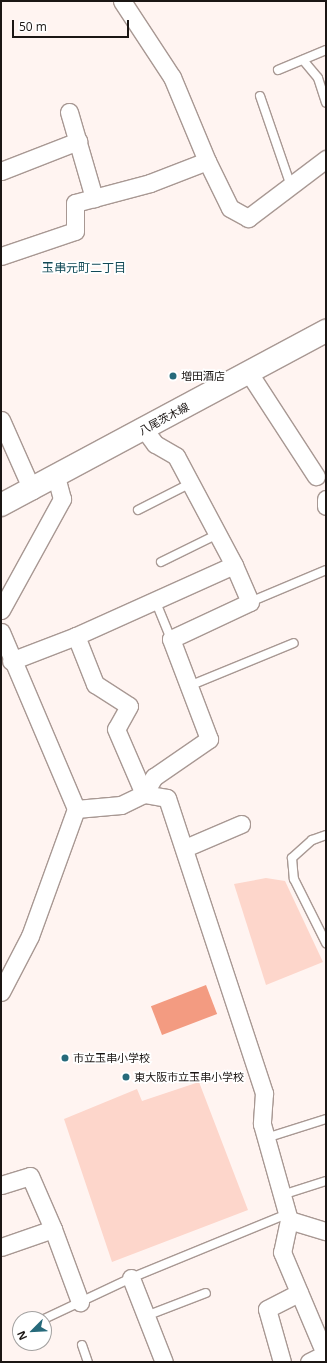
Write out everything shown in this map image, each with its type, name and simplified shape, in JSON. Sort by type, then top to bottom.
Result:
[{"type":"main road","name":"八尾茨木線","points":[[1,505],[145,430],[326,331]]},
{"type":"street","points":[[122,1],[172,77],[207,161],[230,208],[248,218],[326,159]]},
{"type":"street","points":[[69,112],[94,198]]},
{"type":"street","points":[[1,171],[78,141]]},
{"type":"street","points":[[1,256],[75,231],[75,203],[150,183],[207,161]]},
{"type":"street","points":[[249,373],[316,476]]},
{"type":"street","points":[[1,420],[32,490]]},
{"type":"street","points":[[76,809],[121,805],[144,794],[154,777],[209,739],[171,639],[250,602],[234,565],[176,456],[155,444],[145,430]]},
{"type":"street","points":[[1,610],[62,499],[56,476]]},
{"type":"street","points":[[326,499],[326,506]]},
{"type":"street","points":[[8,660],[76,636],[234,565]]},
{"type":"street","points":[[1,632],[8,660],[76,809],[30,936],[1,992]]},
{"type":"street","points":[[76,636],[95,684],[129,706],[116,729],[144,794]]},
{"type":"street","points":[[144,794],[167,798],[185,848],[264,1093],[262,1124],[288,1217],[282,1252],[324,1354],[309,1362]]},
{"type":"street","points":[[185,848],[241,824]]},
{"type":"street","points":[[1,1185],[30,1176],[53,1228],[80,1302]]},
{"type":"street","points":[[288,1217],[326,1231]]},
{"type":"street","points":[[1,1248],[53,1228]]},
{"type":"street","points":[[131,1278],[164,1362]]},
{"type":"street","points":[[282,1362],[267,1309],[299,1293]]},
{"type":"lane","points":[[278,70],[326,50]]},
{"type":"lane","points":[[303,60],[318,78],[326,103]]},
{"type":"lane","points":[[260,96],[291,186]]},
{"type":"lane","points":[[138,510],[191,484]]},
{"type":"lane","points":[[161,562],[218,534]]},
{"type":"lane","points":[[250,602],[326,570]]},
{"type":"lane","points":[[155,600],[171,639]]},
{"type":"lane","points":[[189,686],[294,643]]},
{"type":"lane","points":[[326,835],[312,840],[292,858],[294,879],[326,943]]},
{"type":"lane","points":[[266,1138],[326,1119]]},
{"type":"lane","points":[[282,1195],[326,1181]]},
{"type":"lane","points":[[52,1315],[131,1278],[288,1217]]},
{"type":"lane","points":[[146,1316],[206,1292]]},
{"type":"lane","points":[[82,1345],[88,1362]]},
{"type":"shaded area","points":[[266,878],[285,881],[323,962],[266,985],[234,884]]},
{"type":"shaded area","points":[[206,985],[217,1014],[162,1035],[151,1006]]},
{"type":"shaded area","points":[[199,1082],[248,1210],[112,1262],[64,1119],[137,1089],[142,1101]]},
{"type":"place","name":"増田酒店","points":[[173,376]]},
{"type":"place","name":"市立玉串小学校","points":[[65,1058]]},
{"type":"place","name":"東大阪市立玉串小学校","points":[[126,1077]]},
{"type":"district","name":"玉串元町二丁目","points":[[84,268]]}]
